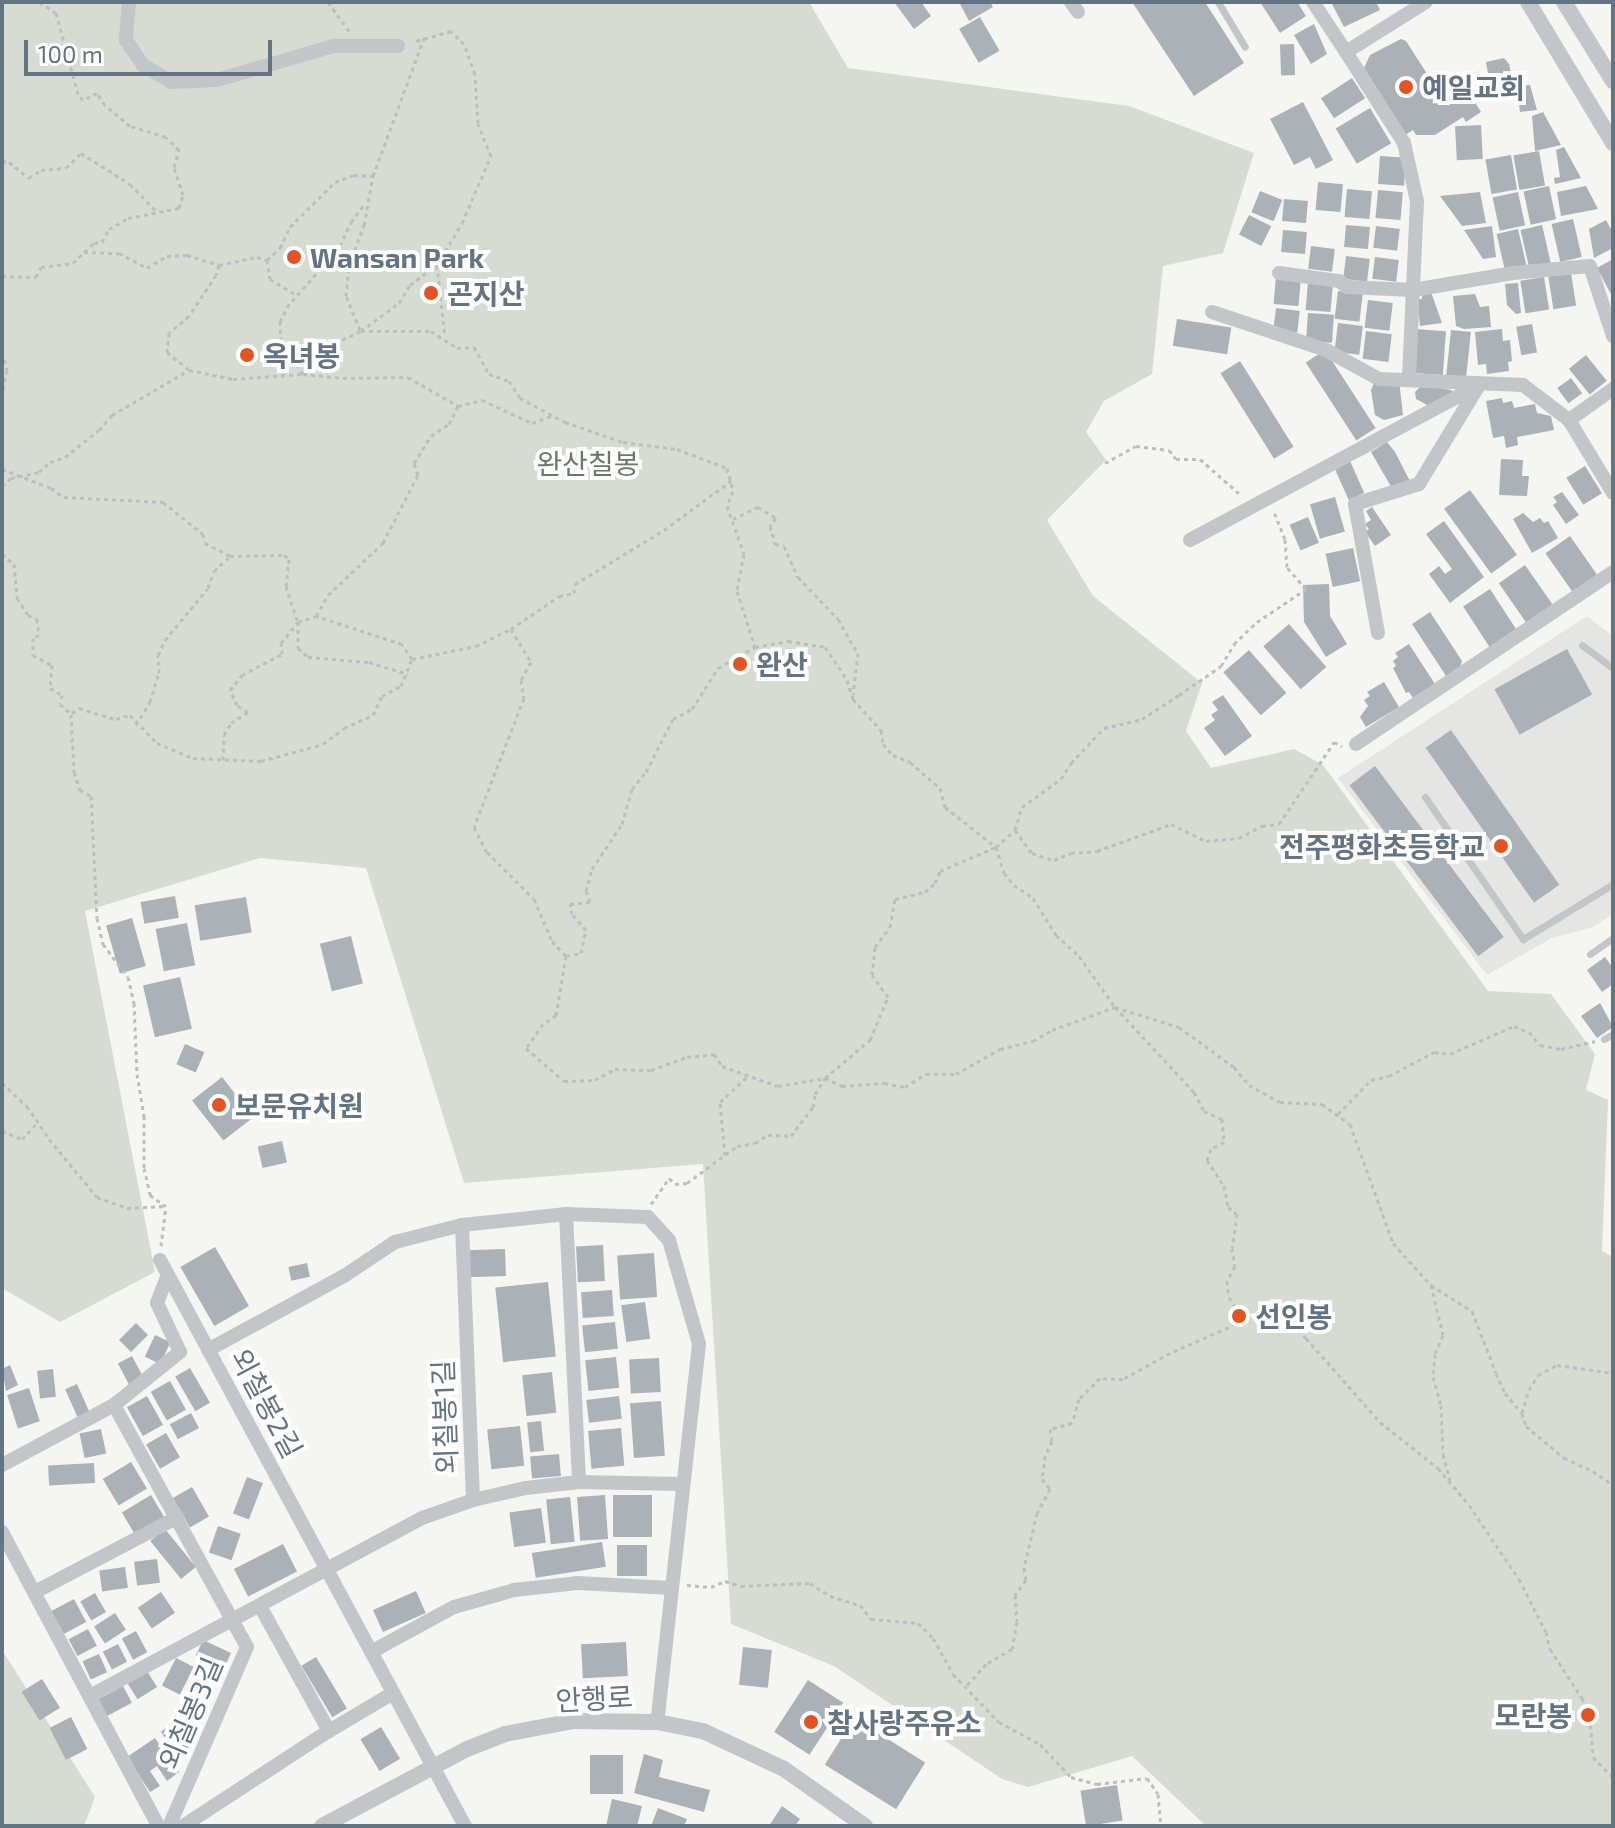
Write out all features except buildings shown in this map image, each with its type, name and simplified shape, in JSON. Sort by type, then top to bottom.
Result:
[{"type":"street","points":[[129,2],[126,40],[143,65],[171,82],[217,80],[333,46],[398,46]]},
{"type":"street","points":[[1313,2],[1404,143],[1417,201],[1409,378]]},
{"type":"street","points":[[1346,52],[1426,2]]},
{"type":"street","points":[[1528,2],[1613,143]]},
{"type":"street","points":[[1564,2],[1613,81]]},
{"type":"street","points":[[1279,273],[1339,281],[1347,287],[1413,290],[1513,273],[1590,266],[1612,338]]},
{"type":"street","points":[[1212,312],[1326,350],[1379,379],[1523,385],[1569,420],[1613,493]]},
{"type":"street","points":[[1190,540],[1479,385]]},
{"type":"street","points":[[1378,633],[1355,504],[1419,484],[1479,385]]},
{"type":"street","points":[[1569,420],[1613,389]]},
{"type":"street","points":[[1356,744],[1613,572]]},
{"type":"street","points":[[566,1214],[579,1482]]},
{"type":"street","points":[[208,1350],[344,1276],[395,1242],[462,1225],[566,1214],[648,1217],[669,1240],[699,1344],[657,1722]]},
{"type":"street","name":"외칠봉1길","points":[[462,1225],[473,1500],[526,1488],[579,1482],[682,1484]]},
{"type":"street","name":"외칠봉2길","points":[[160,1260],[465,1826]]},
{"type":"street","points":[[2,1465],[114,1405],[180,1352],[157,1303],[168,1275]]},
{"type":"street","name":"외칠봉3길","points":[[114,1405],[247,1647],[169,1826]]},
{"type":"street","points":[[234,1620],[327,1570],[373,1541],[422,1518],[473,1500]]},
{"type":"street","points":[[35,1592],[178,1517]]},
{"type":"street","points":[[2,1532],[158,1826]]},
{"type":"street","points":[[371,1652],[411,1627],[454,1607],[535,1587],[577,1583],[674,1583]]},
{"type":"street","points":[[260,1606],[329,1731]]},
{"type":"street","name":"외칠봉3길","points":[[90,1696],[234,1620]]},
{"type":"street","points":[[183,1826],[393,1693]]},
{"type":"street","name":"안행로","points":[[322,1826],[432,1766],[505,1734],[574,1721],[657,1722],[703,1731],[784,1769],[865,1826]]},
{"type":"lane","points":[[1218,2],[1245,47]]},
{"type":"lane","points":[[1582,645],[1613,668]]},
{"type":"lane","points":[[1425,797],[1523,939],[1613,884]]},
{"type":"lane","points":[[1590,954],[1613,938]]},
{"type":"lane","points":[[1604,1039],[1613,1034]]},
{"type":"path","points":[[2,276],[36,277],[41,267],[73,263],[94,243],[102,242],[109,229],[128,218],[159,215],[179,208],[183,195],[174,167],[179,150],[166,137],[130,126],[105,105],[97,93],[83,100],[69,70],[56,13],[39,2]]},
{"type":"path","points":[[328,2],[348,27],[355,46]]},
{"type":"path","points":[[303,374],[335,343],[361,331],[399,303],[410,285],[437,265],[462,223],[491,156],[478,123],[475,74],[464,44],[451,31],[424,38],[373,176],[365,203],[364,225],[349,265],[346,296],[361,331]]},
{"type":"path","points":[[2,161],[9,162],[29,178],[41,170],[66,168],[81,153],[130,184],[159,215]]},
{"type":"path","points":[[267,260],[280,248],[290,227],[335,182],[354,175],[373,176]]},
{"type":"path","points":[[303,374],[281,341],[280,322],[297,295],[340,246],[351,222],[365,203]]},
{"type":"path","points":[[84,252],[119,253],[147,268],[167,256],[219,265],[257,257],[267,260]]},
{"type":"path","points":[[267,260],[270,279],[297,295]]},
{"type":"path","points":[[219,265],[216,275],[189,316],[169,333],[167,352],[189,370],[233,379],[303,374],[343,378],[408,377],[458,406],[482,400],[532,423],[554,415]]},
{"type":"path","points":[[437,265],[445,337]]},
{"type":"path","points":[[361,331],[431,331],[445,337],[457,348],[474,347],[489,374],[509,381],[520,398],[554,415],[610,439],[645,443],[651,448],[677,449],[727,468],[733,491],[727,506],[744,554],[737,591],[755,647]]},
{"type":"path","points":[[2,352],[7,370],[2,393]]},
{"type":"path","points":[[2,486],[19,477],[39,472],[76,451],[112,415],[189,370]]},
{"type":"path","points":[[316,616],[328,595],[383,543],[418,475],[414,463],[431,436],[449,424],[458,406]]},
{"type":"path","points":[[642,1217],[669,1178],[675,1184],[687,1183],[737,1146],[755,1143],[768,1135],[791,1136],[813,1107],[815,1094],[825,1078],[870,1040],[888,997],[872,975],[875,947],[890,927],[895,899],[925,892],[935,883],[940,871],[996,847],[1015,830],[1022,807],[1061,779],[1071,763],[1104,728],[1142,719],[1179,695],[1221,666],[1234,644],[1257,622],[1306,589],[1287,567],[1285,539],[1264,501],[1238,493],[1200,459],[1176,459],[1169,450],[1136,446],[1105,463]]},
{"type":"path","points":[[2,469],[51,488],[64,497],[163,502],[203,534],[205,543],[230,556],[284,555],[289,559],[286,586],[298,622],[298,648],[308,657],[369,662],[408,674]]},
{"type":"path","points":[[412,659],[476,646],[511,629],[559,596],[574,593],[575,584],[664,530],[732,480]]},
{"type":"path","points":[[732,519],[758,507],[776,518],[770,526],[775,544],[784,546],[798,577],[838,619],[858,653],[853,699]]},
{"type":"path","points":[[2,554],[14,564],[17,598],[28,615],[37,619],[39,635],[33,638],[33,655],[52,665],[50,688],[62,695],[60,704],[71,714],[74,772],[80,790],[91,796],[97,918],[103,944],[128,977],[134,1003],[137,1074],[144,1116],[144,1168],[150,1195],[166,1206]]},
{"type":"path","points":[[136,725],[150,702],[159,673],[158,655],[165,640],[208,588],[214,571],[230,556]]},
{"type":"path","points":[[71,714],[79,708],[116,719],[130,715],[136,725],[157,743],[181,755],[223,760],[261,761],[323,744],[344,728],[373,715],[382,696],[401,686],[412,659],[402,644],[316,616],[298,622],[281,643],[282,654],[242,675],[230,690],[237,705],[248,712],[231,723],[224,735],[223,760]]},
{"type":"path","points":[[511,629],[531,662],[521,680],[524,698],[474,827],[487,852],[534,899],[552,941],[566,956]]},
{"type":"path","points":[[566,956],[581,953],[586,930],[572,914],[570,904],[590,902],[586,891],[592,869],[622,824],[632,789],[646,772],[673,719],[692,709],[718,668],[755,647],[788,641],[825,647],[847,680],[853,699],[881,730],[883,744],[893,755],[910,762],[940,788],[945,807],[996,847],[1004,873],[1033,898],[1056,935],[1079,956],[1115,1007],[1194,1092],[1204,1111],[1222,1119],[1224,1142],[1211,1149],[1207,1160],[1224,1186],[1228,1207],[1237,1214],[1232,1248],[1235,1266],[1227,1281],[1229,1297],[1238,1312],[1236,1324],[1170,1353],[1123,1379],[1100,1378],[1079,1399],[1072,1423],[1050,1429],[1052,1441],[1045,1456],[1042,1479],[1050,1489],[1037,1513],[1024,1568],[1026,1580],[1015,1595],[1017,1622],[1012,1649],[986,1664],[966,1686]]},
{"type":"path","points":[[1015,830],[1032,853],[1054,860],[1071,853],[1097,851],[1171,824],[1206,841],[1239,838],[1262,826],[1279,824],[1334,742],[1349,748],[1356,744]]},
{"type":"path","points":[[566,956],[556,1015],[543,1024],[526,1048],[564,1081],[595,1080],[615,1069],[651,1070],[687,1057],[714,1054],[722,1066],[778,1086],[825,1078],[842,1086],[884,1083],[905,1087],[926,1074],[956,1074],[1000,1049],[1033,1041],[1052,1030],[1115,1007],[1179,1027],[1234,1067],[1249,1085],[1280,1102],[1322,1104],[1350,1124],[1393,1243],[1431,1285],[1472,1311],[1505,1393],[1522,1413],[1526,1426],[1564,1458],[1593,1471],[1613,1485]]},
{"type":"path","points":[[1338,1114],[1371,1080],[1389,1076],[1434,1052],[1450,1054],[1514,1026],[1529,1032],[1540,1045],[1561,1049],[1604,1039]]},
{"type":"path","points":[[725,1155],[720,1102],[750,1074]]},
{"type":"path","points":[[2,1083],[27,1106],[97,1197],[127,1208],[166,1206]]},
{"type":"path","points":[[2,1131],[22,1139],[38,1122]]},
{"type":"path","points":[[160,1260],[166,1206]]},
{"type":"path","points":[[1431,1285],[1443,1335],[1435,1354],[1433,1377],[1441,1405],[1443,1454],[1451,1484]]},
{"type":"path","points":[[1238,1312],[1291,1325],[1360,1396],[1380,1422],[1433,1463],[1451,1484],[1519,1579],[1546,1632],[1550,1649],[1582,1698],[1590,1717],[1593,1757],[1613,1778]]},
{"type":"path","points":[[1522,1413],[1529,1390],[1538,1375],[1557,1365],[1613,1373]]},
{"type":"path","points":[[674,1583],[711,1587],[725,1581],[741,1586],[810,1583],[830,1596],[860,1605],[871,1619],[918,1623],[933,1638],[953,1674],[999,1722],[1040,1744],[1071,1777],[1097,1784],[1147,1778],[1158,1794],[1161,1826]]},
{"type":"shaded area","name":"전주평화초등학교","points":[[1587,616],[1613,636],[1613,914],[1591,928],[1552,938],[1487,975],[1338,778]]},
{"type":"green space","name":"완산칠봉","points":[[2,2],[809,2],[848,68],[1129,106],[1254,153],[1223,253],[1163,266],[1152,374],[1104,401],[1086,432],[1106,460],[1047,520],[1093,596],[1202,683],[1186,731],[1211,768],[1294,749],[1323,765],[1488,991],[1551,994],[1595,1054],[1586,1090],[1608,1100],[1602,1251],[1613,1257],[1613,1826],[1206,1826],[1132,1756],[1028,1787],[1002,1779],[834,1666],[731,1624],[703,1164],[464,1183],[366,868],[260,858],[85,911],[155,1272],[60,1322],[2,1288]]},
{"type":"green space","points":[[2,1650],[95,1797],[84,1826],[2,1826]]},
{"type":"place","name":"예일교회","points":[[1406,87]]},
{"type":"place","name":"Wansan Park","points":[[294,257]]},
{"type":"place","name":"곤지산","points":[[431,293]]},
{"type":"place","name":"옥녀봉","points":[[247,355]]},
{"type":"place","name":"완산","points":[[740,664]]},
{"type":"place","name":"전주평화초등학교","points":[[1501,846]]},
{"type":"place","name":"보문유치원","points":[[219,1105]]},
{"type":"place","name":"선인봉","points":[[1239,1316]]},
{"type":"place","name":"모란봉","points":[[1588,1715]]},
{"type":"place","name":"참사랑주유소","points":[[811,1722]]}]
